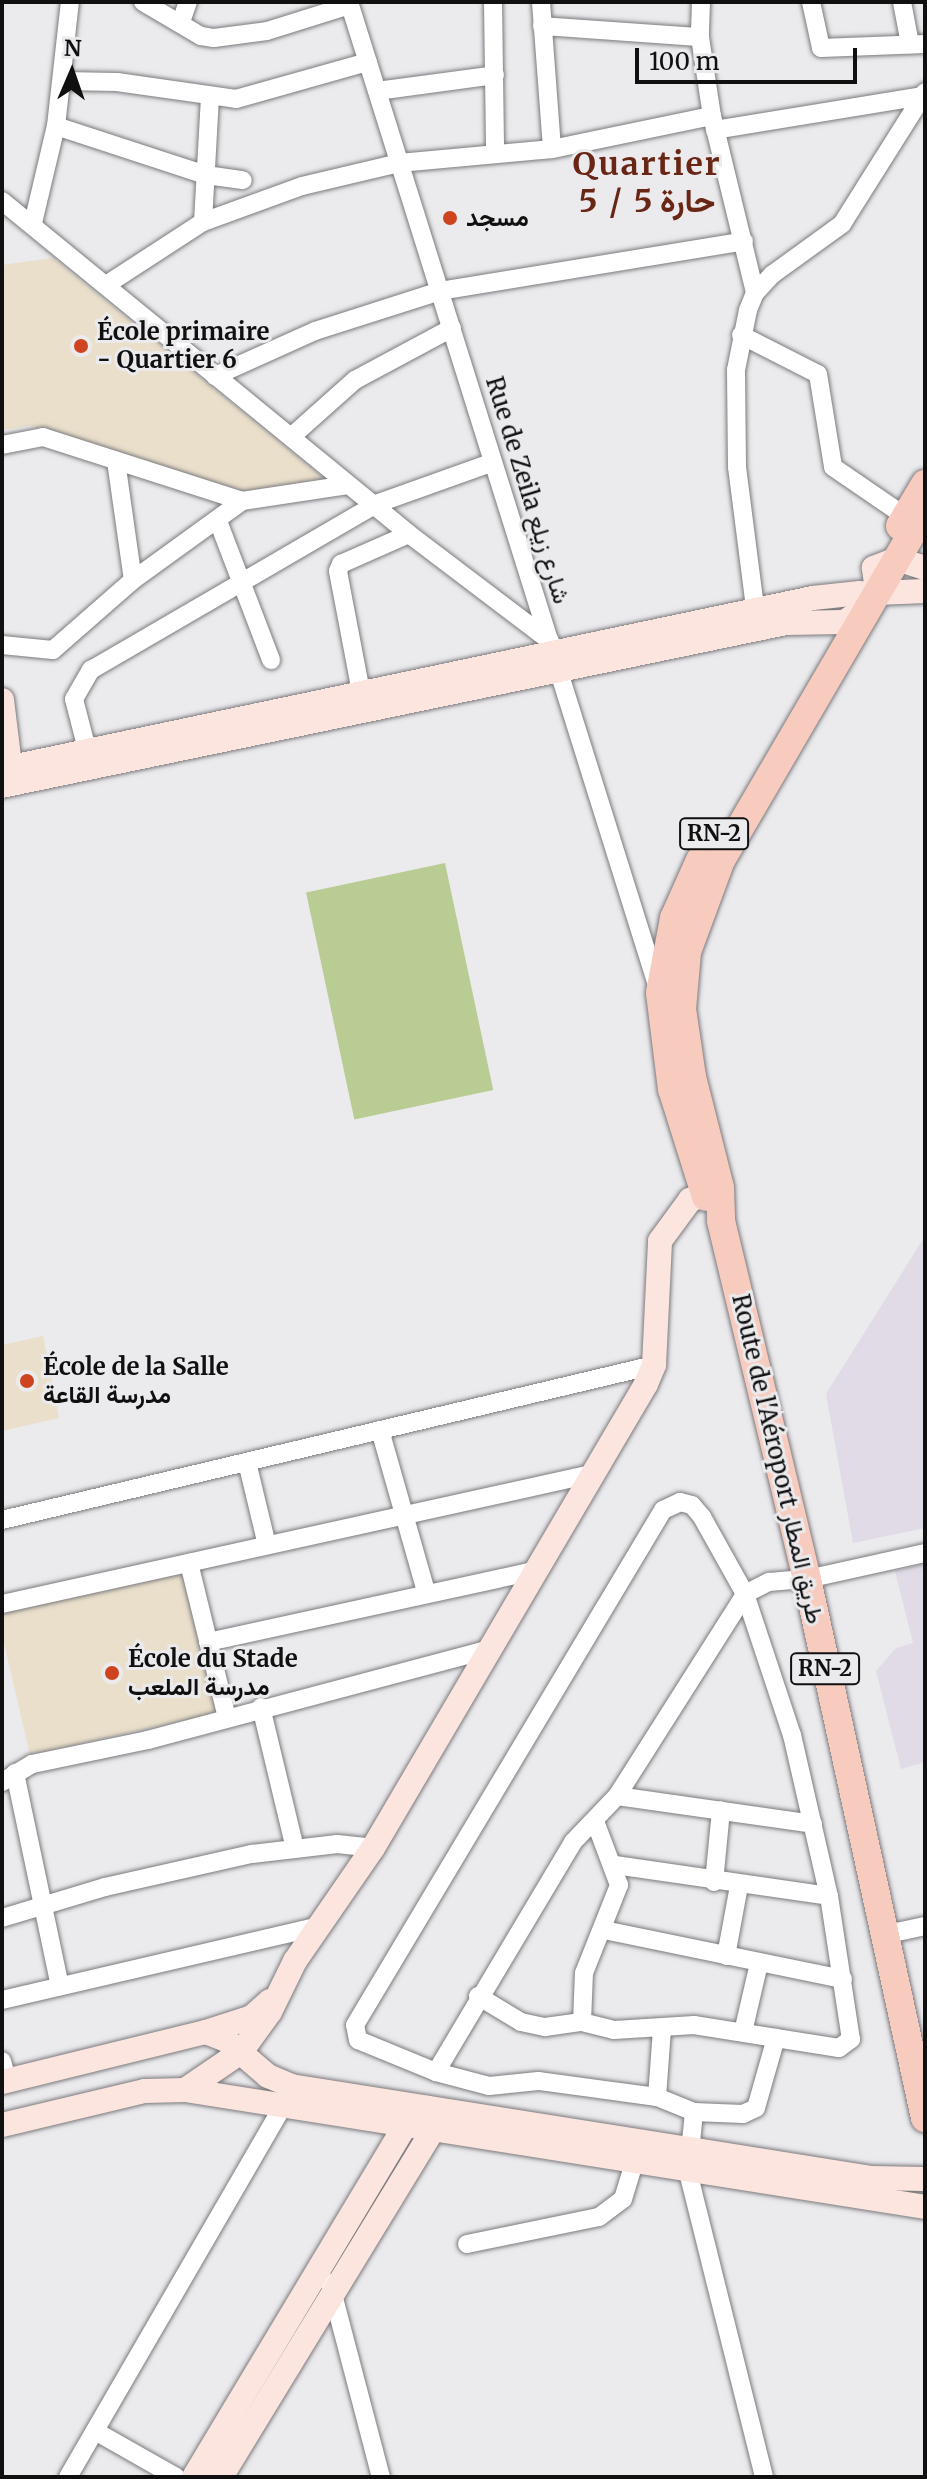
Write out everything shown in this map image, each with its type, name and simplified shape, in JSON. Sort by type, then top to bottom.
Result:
[{"type":"main road","name":"RN-2","points":[[671,1001],[721,860],[875,584],[916,518],[925,484]]},
{"type":"main road","name":"RN-2","points":[[711,1190],[692,1077],[671,1001],[674,918],[708,843],[844,622],[875,584]]},
{"type":"main road","name":"Route de l'Aéroport طريق المطار","points":[[711,1190],[807,1579],[925,2118]]},
{"type":"street","points":[[33,223],[56,126],[70,2]]},
{"type":"street","points":[[143,2],[201,36],[214,38],[278,29],[350,3]]},
{"type":"street","points":[[181,22],[188,2]]},
{"type":"street","points":[[493,2],[495,154]]},
{"type":"street","points":[[541,2],[552,149]]},
{"type":"street","points":[[701,2],[700,37],[714,123],[755,293],[741,335],[737,467],[756,620]]},
{"type":"street","points":[[811,2],[821,48],[918,44],[902,2]]},
{"type":"street","name":"Rue de Zeila شارع زيلع","points":[[350,3],[554,654],[671,1001]]},
{"type":"street","points":[[542,26],[700,37]]},
{"type":"street","points":[[62,81],[117,82],[210,98],[236,99],[368,62]]},
{"type":"street","points":[[377,91],[495,75]]},
{"type":"street","points":[[106,285],[160,254],[203,222],[302,186],[399,163],[552,149],[924,94]]},
{"type":"street","points":[[755,293],[842,224],[924,94]]},
{"type":"street","points":[[203,222],[210,98]]},
{"type":"street","points":[[56,126],[206,175],[243,180]]},
{"type":"street","points":[[2,201],[33,223],[348,485],[376,504],[554,654]]},
{"type":"street","points":[[215,376],[315,331],[440,291],[744,241]]},
{"type":"street","points":[[291,437],[355,380],[452,328]]},
{"type":"street","points":[[741,335],[818,374],[833,467],[916,518]]},
{"type":"street","points":[[2,445],[43,437],[242,501],[348,485]]},
{"type":"street","points":[[116,461],[133,580]]},
{"type":"street","points":[[89,758],[74,699],[91,670],[376,504],[493,462]]},
{"type":"street","points":[[2,645],[53,650],[133,580],[242,501]]},
{"type":"street","points":[[218,521],[244,581],[271,660]]},
{"type":"street","points":[[361,692],[338,571],[341,564],[409,534]]},
{"type":"street","points":[[324,709],[361,692],[554,654],[756,620],[925,568]]},
{"type":"street","points":[[875,584],[925,591]]},
{"type":"street","points":[[756,620],[844,622]]},
{"type":"street","points":[[2,700],[7,776],[324,709],[554,654]]},
{"type":"street","points":[[185,2090],[241,2052],[373,1848],[596,1473],[654,1365],[660,1241],[669,1223],[711,1190]]},
{"type":"street","points":[[2,1520],[654,1365]]},
{"type":"street","points":[[380,1430],[426,1591]]},
{"type":"street","points":[[247,1462],[267,1545]]},
{"type":"street","points":[[2,1604],[405,1518],[596,1473]]},
{"type":"street","points":[[478,1996],[521,2022],[545,2027],[582,2022],[614,2030],[694,2025],[847,2046],[851,2039],[829,1896],[792,1735],[745,1594],[692,1505],[680,1502],[663,1510],[355,2025],[358,2040],[436,2072],[489,2086],[538,2081],[657,2097],[694,2112],[743,2114],[756,2108],[776,2038]]},
{"type":"street","points":[[436,2072],[478,1996],[573,1842],[617,1796],[745,1594],[769,1582],[807,1579],[925,1553]]},
{"type":"street","points":[[189,1563],[227,1718]]},
{"type":"street","points":[[208,1642],[426,1591],[535,1571]]},
{"type":"street","points":[[60,1986],[9,1778],[32,1764],[227,1718],[490,1649]]},
{"type":"street","points":[[261,1707],[295,1849]]},
{"type":"street","points":[[617,1796],[813,1824]]},
{"type":"street","points":[[714,1882],[721,1810]]},
{"type":"street","points":[[582,2022],[584,1973],[604,1930],[619,1885],[615,1865],[595,1821]]},
{"type":"street","points":[[2,1918],[105,1887],[295,1849],[337,1844],[373,1848]]},
{"type":"street","points":[[615,1865],[739,1886],[829,1896]]},
{"type":"street","points":[[726,1956],[739,1886]]},
{"type":"street","points":[[2,2000],[320,1926]]},
{"type":"street","points":[[883,1935],[925,1926]]},
{"type":"street","points":[[604,1930],[843,1979]]},
{"type":"street","points":[[743,2032],[759,1963]]},
{"type":"street","points":[[4,2074],[206,2032],[252,2017],[275,1997]]},
{"type":"street","points":[[657,2097],[662,2029]]},
{"type":"street","points":[[206,2032],[291,2086],[427,2108],[925,2207]]},
{"type":"street","points":[[2,2125],[145,2091],[185,2090],[431,2133],[634,2163],[688,2161],[872,2178],[925,2179]]},
{"type":"street","points":[[68,2477],[283,2106]]},
{"type":"street","points":[[194,2477],[404,2127],[427,2108]]},
{"type":"street","points":[[221,2477],[431,2133],[427,2108]]},
{"type":"street","points":[[694,2112],[688,2161],[764,2477]]},
{"type":"street","points":[[467,2244],[599,2217],[623,2199],[634,2163]]},
{"type":"street","points":[[319,2268],[336,2291],[381,2477]]},
{"type":"street","points":[[95,2431],[176,2477]]},
{"type":"shaded area","name":"École primaire - Quartier 6","points":[[53,258],[325,479],[249,494],[30,426],[2,430],[2,265]]},
{"type":"shaded area","points":[[925,1236],[925,1528],[853,1543],[826,1394]]},
{"type":"shaded area","name":"École de la Salle مدرسة القاعة","points":[[43,1336],[59,1418],[2,1431],[2,1345]]},
{"type":"shaded area","points":[[925,1564],[925,1762],[901,1769],[876,1671],[896,1648],[913,1643],[895,1571]]},
{"type":"shaded area","name":"École du Stade مدرسة الملعب","points":[[186,1569],[222,1712],[30,1755],[2,1635],[2,1611]]},
{"type":"green space","points":[[445,863],[493,1090],[354,1119],[306,893]]},
{"type":"place","name":"مسجد","points":[[450,218]]},
{"type":"place","name":"École primaire - Quartier 6","points":[[81,346]]},
{"type":"place","name":"École de la Salle مدرسة القاعة","points":[[27,1381]]},
{"type":"place","name":"École du Stade مدرسة الملعب","points":[[112,1673]]},
{"type":"district","name":"Quartier 5 / حارة 5","points":[[647,184]]}]
